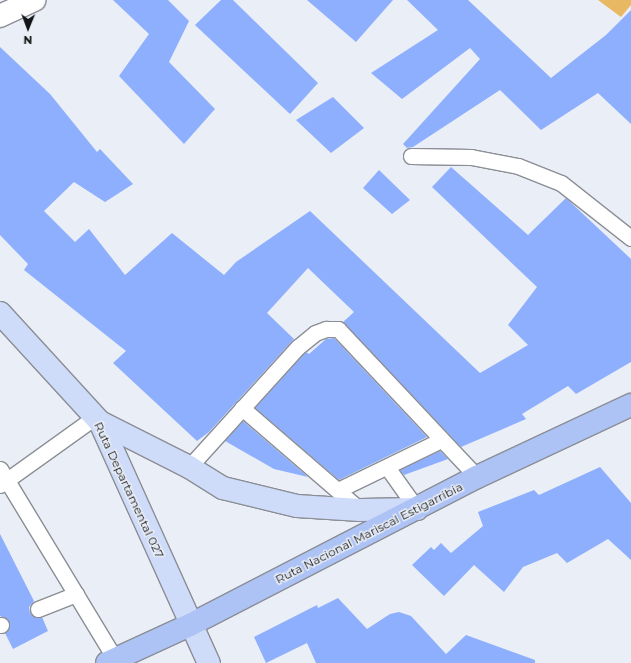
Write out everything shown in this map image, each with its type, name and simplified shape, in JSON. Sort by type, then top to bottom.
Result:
[{"type":"highway","name":"Ruta Nacional Mariscal Estigarribia","points":[[111,661],[190,625],[477,478],[631,405]]},
{"type":"main road","name":"Ruta Departamental 027","points":[[0,314],[98,419],[190,625],[209,663]]},
{"type":"main road","points":[[98,419],[189,467],[223,488],[297,506],[360,510],[417,509]]},
{"type":"street","points":[[0,16],[34,0]]},
{"type":"lane","points":[[411,156],[471,157],[518,166],[561,183],[631,238]]},
{"type":"lane","points":[[189,467],[298,347],[315,333],[326,329],[338,329],[477,478]]},
{"type":"lane","points":[[242,408],[360,510]]},
{"type":"lane","points":[[98,419],[3,478],[76,594],[111,661]]},
{"type":"lane","points":[[338,490],[441,440]]},
{"type":"lane","points":[[387,467],[417,509]]},
{"type":"lane","points":[[38,609],[76,594]]},
{"type":"shaded area","points":[[598,0],[631,0],[631,5],[621,17]]},
{"type":"building","points":[[113,0],[168,0],[189,21],[169,62],[215,109],[184,144],[119,76],[149,34]]},
{"type":"building","points":[[221,0],[233,0],[318,83],[290,114],[195,25]]},
{"type":"building","points":[[307,0],[393,0],[356,42]]},
{"type":"building","points":[[407,0],[468,0],[551,78],[606,35],[631,10],[631,124],[598,93],[541,130],[500,90],[413,147],[407,148],[403,144],[480,59],[470,48],[402,99],[371,73],[438,30]]},
{"type":"building","points":[[0,47],[50,94],[97,152],[100,149],[133,184],[105,202],[74,182],[44,211],[75,242],[89,229],[125,275],[172,233],[224,275],[236,262],[310,211],[480,373],[528,345],[508,325],[537,287],[432,187],[451,167],[528,235],[566,198],[631,259],[631,362],[576,394],[568,386],[522,414],[526,419],[461,447],[343,322],[354,312],[308,268],[267,313],[294,339],[209,432],[197,441],[113,363],[126,351],[24,270],[28,264],[0,235]]},
{"type":"building","points":[[333,97],[364,128],[331,153],[296,120]]},
{"type":"building","points":[[379,170],[410,200],[392,214],[363,188]]},
{"type":"building","points":[[334,338],[427,437],[339,480],[255,408],[306,352],[309,354],[326,339]]},
{"type":"building","points":[[243,421],[308,477],[274,469],[225,441]]},
{"type":"building","points":[[440,451],[448,459],[404,475],[400,470]]},
{"type":"building","points":[[600,467],[631,503],[631,560],[608,539],[567,563],[557,553],[523,567],[504,592],[474,565],[444,596],[412,565],[431,547],[434,550],[441,543],[451,553],[483,526],[478,512],[534,490],[539,495]]},
{"type":"building","points":[[0,534],[34,601],[29,607],[30,613],[36,618],[42,617],[48,631],[13,649],[5,633],[9,629],[9,621],[0,616]]},
{"type":"building","points":[[338,598],[367,629],[390,614],[399,612],[411,616],[446,654],[466,635],[535,660],[535,663],[316,663],[307,643],[266,663],[254,637],[317,605],[318,608]]}]
